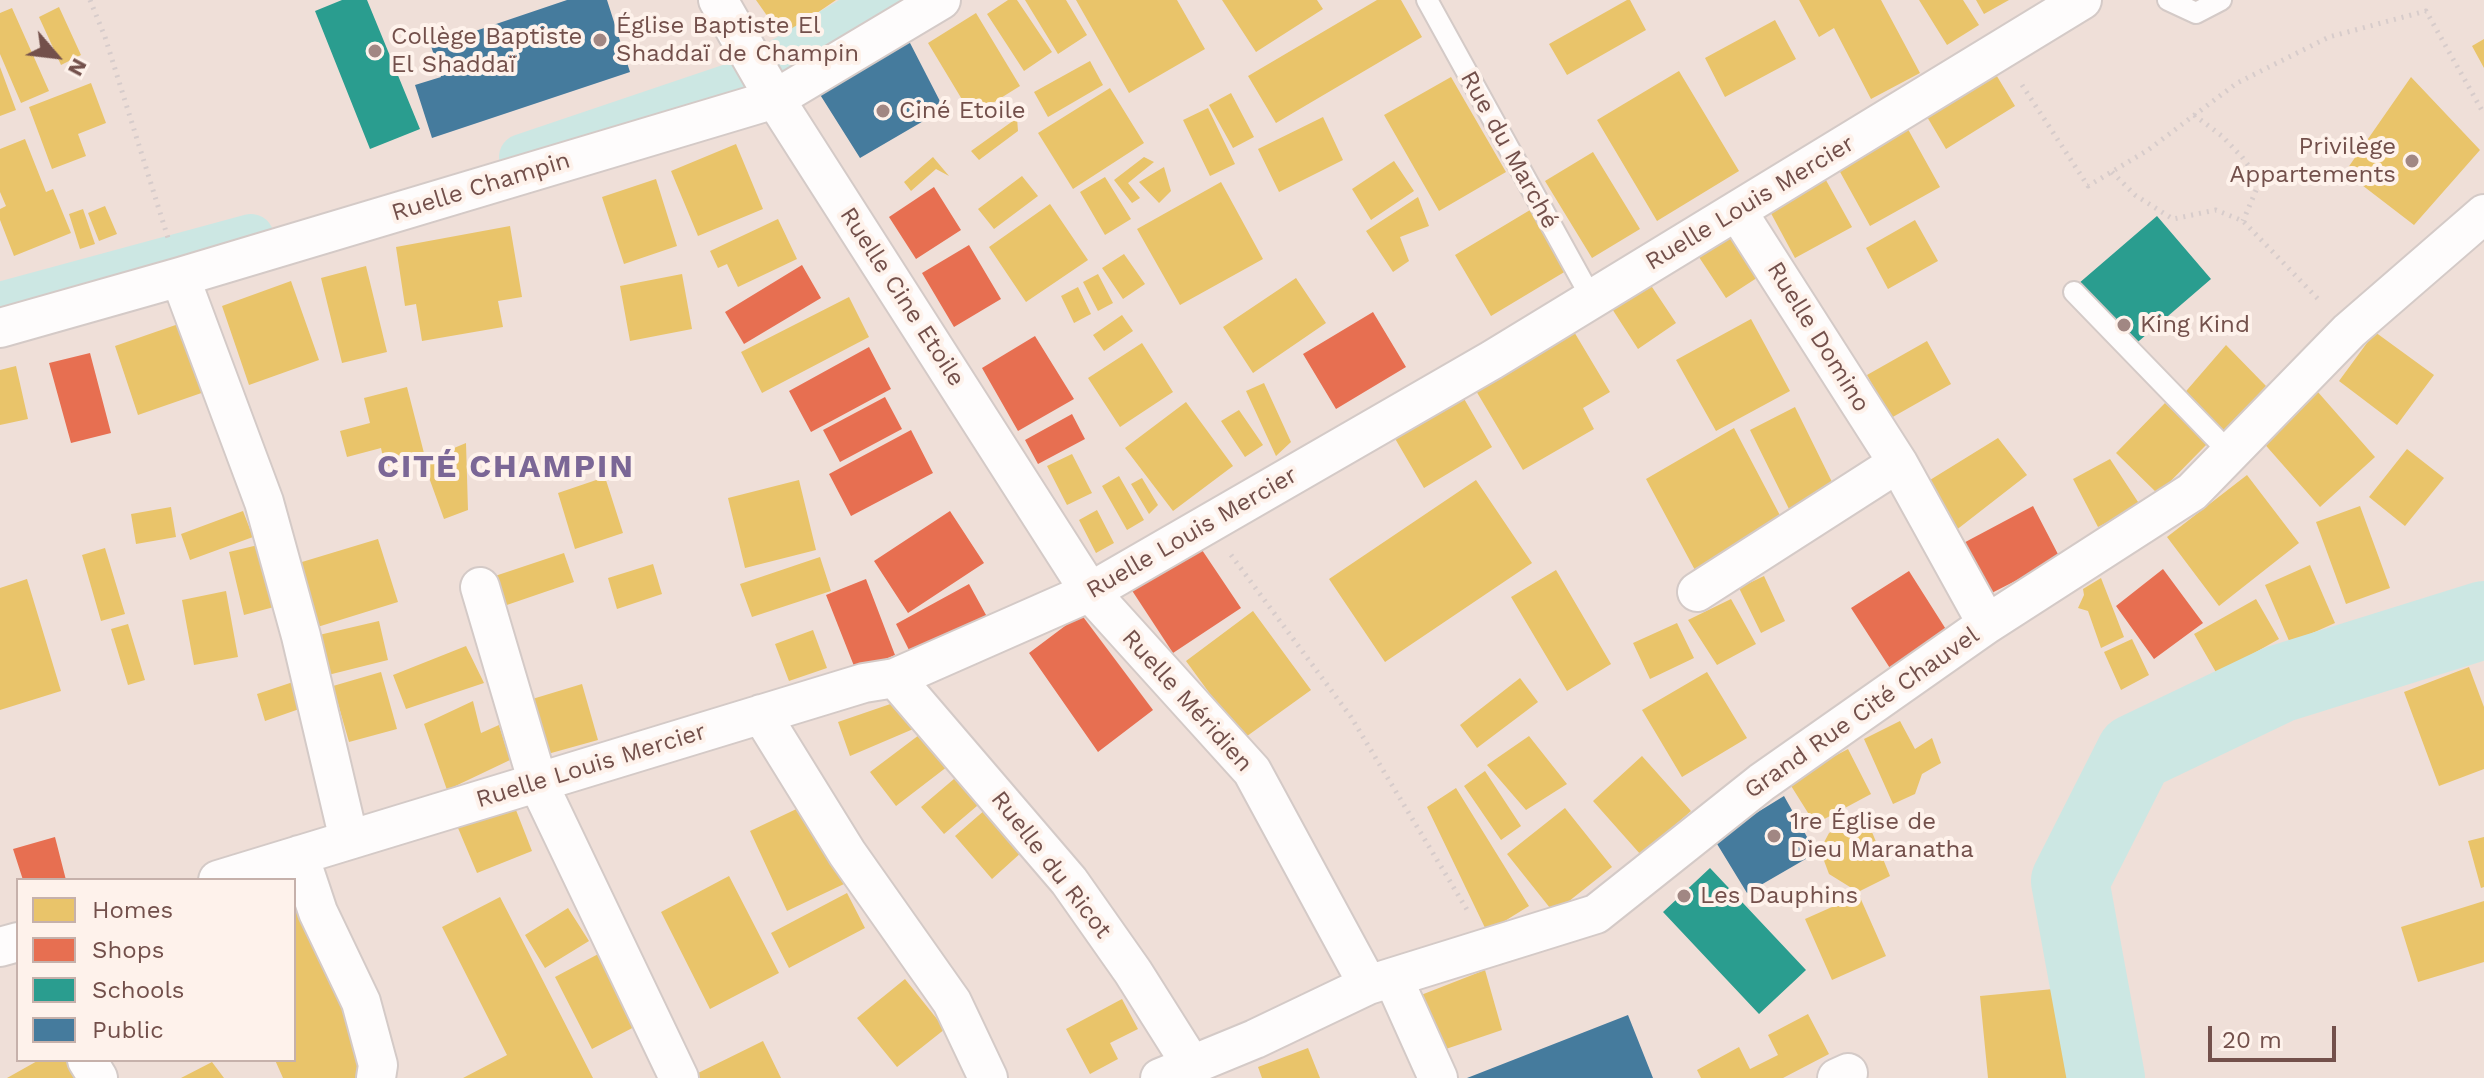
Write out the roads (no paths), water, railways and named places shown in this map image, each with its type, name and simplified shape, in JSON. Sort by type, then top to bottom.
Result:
[{"type":"street","name":"Ruelle Cine Etoile","points":[[718,0],[775,99],[1090,592]]},
{"type":"street","name":"Ruelle Champin","points":[[0,328],[775,99],[941,0]]},
{"type":"street","name":"Ruelle Louis Mercier","points":[[224,878],[864,683],[895,678],[1090,592],[1592,299],[2082,0]]},
{"type":"street","name":"Ruelle Domino","points":[[1737,211],[1898,463],[1987,624]]},
{"type":"street","name":"Grand Rue Cité Chauvel","points":[[1175,1071],[1255,1039],[1381,981],[1596,914],[1762,782],[1987,624],[2192,492],[2349,331],[2484,214]]},
{"type":"street","points":[[180,277],[264,502],[301,636],[349,840]]},
{"type":"street","points":[[1697,592],[1898,463]]},
{"type":"street","points":[[480,587],[538,783],[679,1078]]},
{"type":"street","name":"Ruelle Méridien","points":[[1090,592],[1252,771],[1438,1078]]},
{"type":"street","name":"Ruelle du Ricot","points":[[895,678],[1069,881],[1133,972],[1175,1071]]},
{"type":"street","points":[[761,714],[847,853],[952,1002],[988,1078]]},
{"type":"street","points":[[299,855],[318,912],[361,1002],[378,1065],[376,1078]]},
{"type":"lane","name":"Rue du Marché","points":[[1427,0],[1592,299]]},
{"type":"lane","points":[[2168,0],[2196,13],[2221,0]]},
{"type":"lane","points":[[2074,292],[2231,454]]},
{"type":"waterway","points":[[522,157],[750,80],[884,0]]},
{"type":"waterway","points":[[0,305],[251,237]]},
{"type":"waterway","points":[[2106,1078],[2070,881],[2135,753],[2279,684],[2484,620]]},
{"type":"place","name":"Église Baptiste El Shaddaï de Champin","points":[[600,40]]},
{"type":"place","name":"Collège Baptiste El Shaddaï","points":[[375,51]]},
{"type":"place","name":"Ciné Etoile","points":[[883,111]]},
{"type":"place","name":"Privilège Appartements","points":[[2412,161]]},
{"type":"place","name":"King Kind","points":[[2124,325]]},
{"type":"place","name":"1re Église de Dieu Maranatha","points":[[1774,836]]},
{"type":"place","name":"Les Dauphins","points":[[1684,896]]},
{"type":"district","name":"CITÉ CHAMPIN","points":[[506,468]]}]
